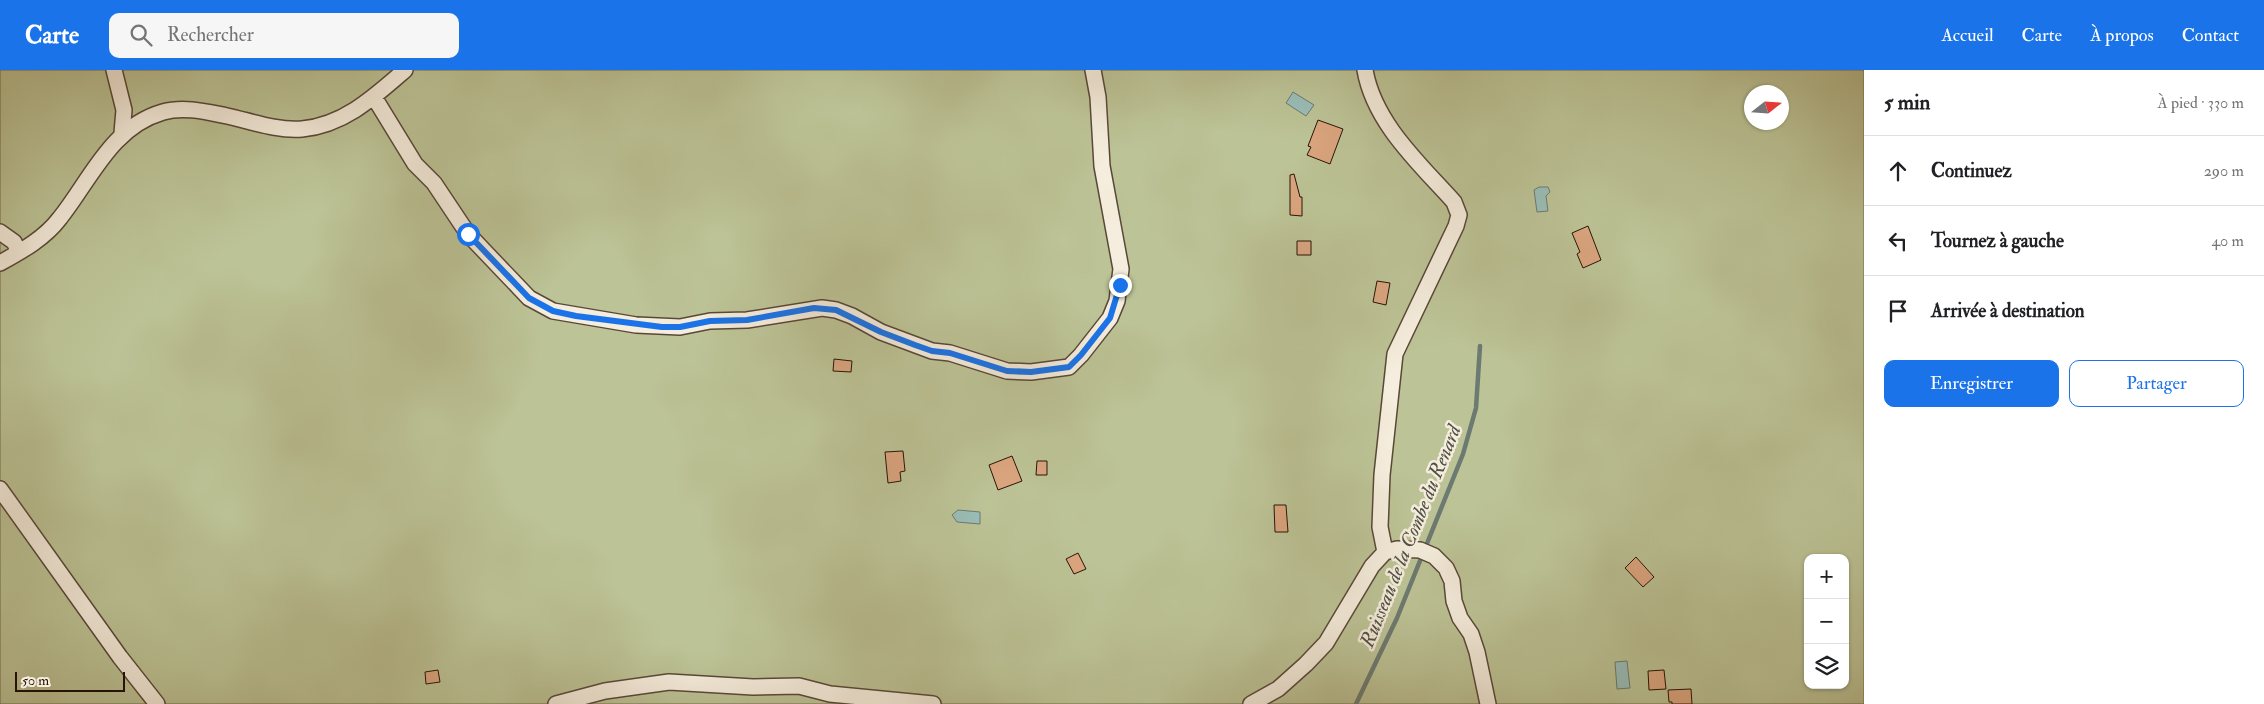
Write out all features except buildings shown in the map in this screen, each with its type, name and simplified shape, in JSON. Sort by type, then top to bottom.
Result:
[{"type":"street","points":[[114,70],[124,110],[122,133]]},
{"type":"street","points":[[0,263],[47,233],[60,218],[105,153],[122,133],[143,121],[164,112],[184,110],[203,111],[281,128],[301,129],[345,117],[374,97],[404,70]]},
{"type":"street","points":[[374,97],[415,164],[434,183],[468,234],[529,298],[553,311],[636,325],[671,327],[710,321],[747,320],[814,308],[836,310],[881,332],[932,351],[950,353],[1007,371],[1031,372],[1069,367],[1081,355],[1110,318],[1117,301],[1121,269],[1102,166],[1098,96],[1094,70]]},
{"type":"street","points":[[1365,70],[1371,91],[1392,130],[1454,202],[1459,215],[1456,226],[1395,354],[1382,475],[1380,527],[1385,552]]},
{"type":"street","points":[[0,232],[14,242],[20,252]]},
{"type":"street","points":[[0,489],[120,657],[157,704]]},
{"type":"street","points":[[1251,704],[1278,689],[1326,643],[1372,566],[1385,552],[1397,549],[1420,550],[1434,556],[1446,568],[1452,581],[1454,601],[1460,618],[1471,634],[1477,652],[1488,704]]},
{"type":"street","points":[[556,704],[606,691],[669,682],[753,687],[799,686],[830,694],[933,704]]},
{"type":"green space","points":[[0,70],[1864,70],[1864,704],[0,704]]},
{"type":"water","points":[[1293,92],[1314,105],[1306,116],[1286,103]]},
{"type":"water","points":[[1539,187],[1548,187],[1550,192],[1546,196],[1548,211],[1537,212],[1534,190]]},
{"type":"water","points":[[958,510],[980,512],[980,524],[957,522],[952,515]]},
{"type":"water","points":[[1627,661],[1630,688],[1617,689],[1615,662]]},
{"type":"waterway","name":"Ruisseau de la Combe du Renard","points":[[1356,704],[1397,618],[1463,454],[1476,408],[1480,346]]},
{"type":"route","points":[[468,234],[529,298],[553,311],[636,325],[680,327],[710,321],[747,320],[822,308],[836,310],[852,316],[881,332],[932,351],[950,353],[1007,371],[1031,372],[1069,367],[1081,355],[1110,318],[1117,301],[1120,285]]}]
